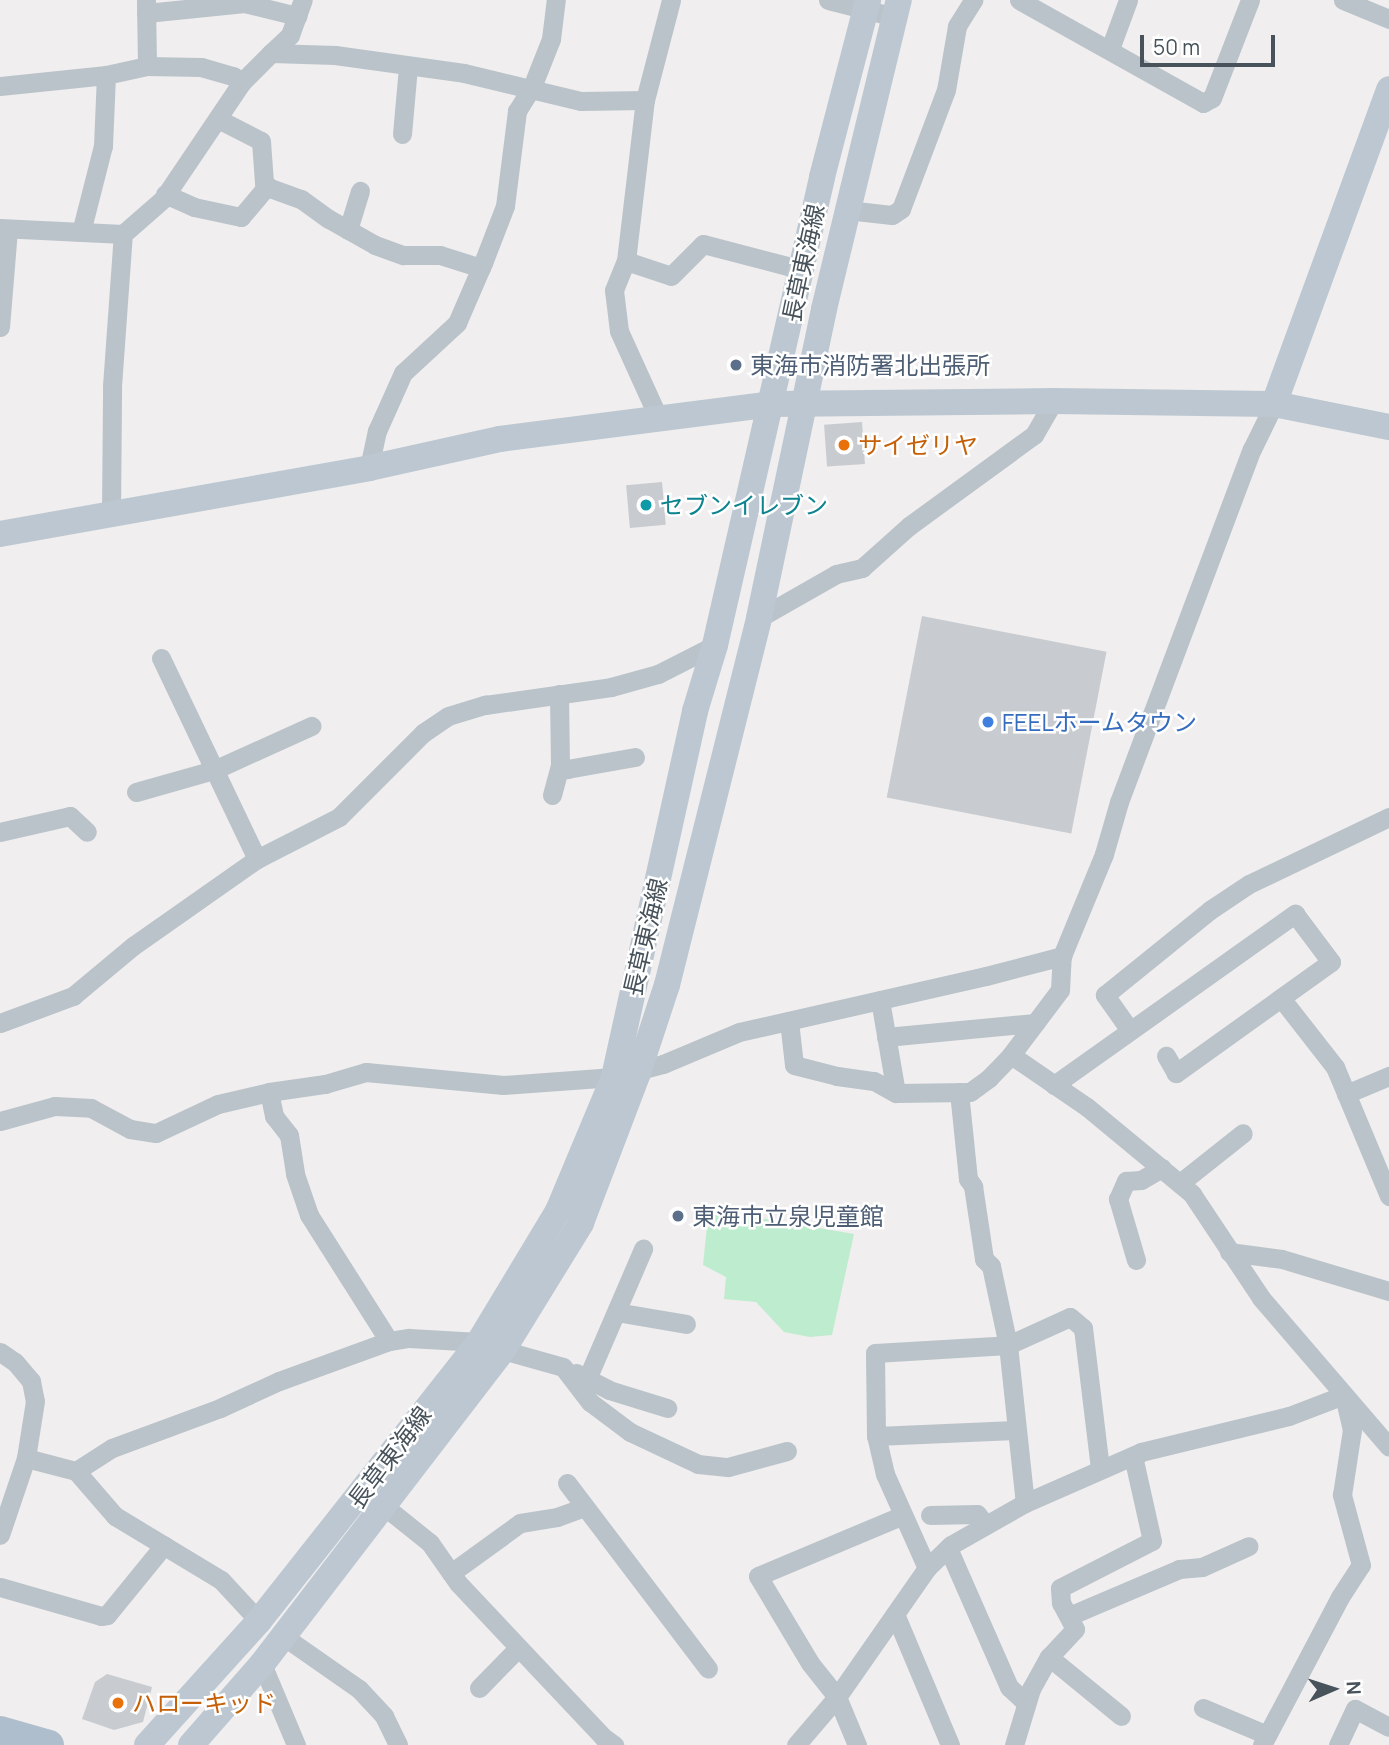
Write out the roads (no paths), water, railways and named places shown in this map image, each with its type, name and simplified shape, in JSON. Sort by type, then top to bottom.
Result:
[{"type":"main road","name":"長草東海線","points":[[191,1745],[262,1664],[384,1506],[491,1346],[581,1223],[626,1075],[695,711],[715,645],[731,565],[772,404],[822,177],[867,5]]},
{"type":"main road","name":"長草東海線","points":[[626,1075],[667,985],[759,618],[803,404],[847,210],[897,9]]},
{"type":"main road","points":[[1273,404],[1389,89]]},
{"type":"main road","points":[[0,534],[111,512],[369,468],[500,439],[772,404],[1054,401],[1273,404],[1389,427]]},
{"type":"main road","name":"長草東海線","points":[[148,1745],[259,1621],[491,1346]]},
{"type":"main road","points":[[0,1731],[48,1745]]},
{"type":"street","points":[[369,468],[377,431],[403,373],[457,323],[481,268],[505,206],[517,111],[532,87],[551,39],[556,0]]},
{"type":"street","points":[[658,417],[619,331],[614,290],[626,261],[645,100],[671,0]]},
{"type":"street","points":[[828,0],[897,9]]},
{"type":"street","points":[[847,210],[892,215],[901,209],[946,90],[957,26],[973,0]]},
{"type":"street","points":[[1110,49],[1128,0]]},
{"type":"street","points":[[1023,1],[1203,103],[1212,98],[1250,0]]},
{"type":"street","points":[[1343,0],[1389,19]]},
{"type":"street","points":[[111,512],[112,386],[123,233],[165,194],[242,82],[290,35],[300,8],[244,3],[210,9],[146,6],[146,66]]},
{"type":"street","points":[[271,53],[335,55],[464,73],[532,87],[581,101],[645,100]]},
{"type":"street","points":[[0,86],[106,75],[146,66],[201,67],[233,76],[242,82]]},
{"type":"street","points":[[402,134],[408,67]]},
{"type":"street","points":[[81,232],[103,146],[106,75]]},
{"type":"street","points":[[218,119],[261,141],[264,183],[267,186],[301,199],[348,230],[403,256],[440,255],[481,268]]},
{"type":"street","points":[[165,194],[194,206],[241,217],[267,186]]},
{"type":"street","points":[[348,230],[360,191]]},
{"type":"street","points":[[0,327],[4,229],[123,233]]},
{"type":"street","points":[[626,261],[671,276],[703,244],[803,270]]},
{"type":"street","points":[[759,618],[836,574],[862,568],[909,526],[1034,435],[1054,401]]},
{"type":"street","points":[[789,1021],[794,1065],[874,1082],[895,1093],[970,1091],[989,1078],[1011,1055],[1060,990],[1062,956],[1104,854],[1119,802],[1252,449],[1273,404]]},
{"type":"street","points":[[0,1023],[72,996],[133,946],[257,859],[340,817],[424,733],[448,716],[485,705],[611,687],[658,674],[715,645]]},
{"type":"street","points":[[161,658],[257,859]]},
{"type":"street","points":[[552,795],[560,766],[559,694]]},
{"type":"street","points":[[136,792],[214,770],[311,726]]},
{"type":"street","points":[[560,766],[567,769],[635,757]]},
{"type":"street","points":[[0,832],[70,816],[86,832]]},
{"type":"street","points":[[1129,1029],[1105,995],[1210,910],[1249,884],[1389,817]]},
{"type":"street","points":[[1054,1085],[1129,1029],[1295,914],[1331,962],[1176,1073],[1166,1056]]},
{"type":"street","points":[[0,1121],[55,1106],[91,1108],[130,1129],[156,1133],[218,1104],[269,1092],[325,1084],[366,1072],[503,1085],[626,1075],[740,1032],[1062,956]]},
{"type":"street","points":[[1282,998],[1335,1068],[1389,1196]]},
{"type":"street","points":[[880,1000],[895,1093]]},
{"type":"street","points":[[886,1037],[1035,1023]]},
{"type":"street","points":[[1011,1055],[1163,1168],[1192,1194],[1261,1297],[1389,1447]]},
{"type":"street","points":[[1346,1094],[1389,1076]]},
{"type":"street","points":[[269,1092],[274,1116],[289,1135],[295,1174],[309,1214],[389,1341]]},
{"type":"street","points":[[959,1092],[968,1179],[973,1186],[984,1259],[991,1266],[1008,1345],[1015,1430],[1025,1503]]},
{"type":"street","points":[[1180,1183],[1243,1133]]},
{"type":"street","points":[[1136,1260],[1118,1199],[1126,1181],[1142,1180],[1163,1168]]},
{"type":"street","points":[[587,1379],[643,1249]]},
{"type":"street","points":[[1229,1252],[1282,1259],[1389,1291]]},
{"type":"street","points":[[616,1312],[687,1324]]},
{"type":"street","points":[[927,1568],[885,1474],[876,1436],[875,1353],[1008,1345],[1070,1317],[1083,1328],[1100,1469]]},
{"type":"street","points":[[76,1471],[113,1448],[220,1408],[279,1381],[389,1341],[409,1338],[491,1346],[563,1367],[609,1390],[667,1408]]},
{"type":"street","points":[[0,1352],[15,1362],[31,1381],[35,1401],[26,1458],[8,1481],[0,1535]]},
{"type":"street","points":[[563,1367],[590,1402],[630,1432],[698,1464],[728,1466],[787,1451]]},
{"type":"street","points":[[796,1745],[837,1697],[927,1568],[948,1548],[985,1524],[1025,1503],[1133,1456],[1289,1416],[1343,1395]]},
{"type":"street","points":[[1203,1709],[1265,1740],[1340,1597],[1361,1565],[1342,1495],[1352,1430],[1343,1395]]},
{"type":"street","points":[[876,1436],[1015,1430]]},
{"type":"street","points":[[1014,1745],[1025,1702],[1049,1657],[1075,1629],[1058,1594],[1060,1588],[1152,1541],[1133,1456]]},
{"type":"street","points":[[26,1458],[76,1471],[114,1516],[221,1580],[259,1621]]},
{"type":"street","points":[[567,1483],[708,1669]]},
{"type":"street","points":[[384,1506],[429,1543],[451,1573],[604,1742]]},
{"type":"street","points":[[451,1573],[520,1523],[557,1517],[584,1507]]},
{"type":"street","points":[[930,1515],[977,1514],[985,1524]]},
{"type":"street","points":[[857,1745],[837,1697],[810,1663],[758,1576],[903,1515]]},
{"type":"street","points":[[0,1587],[101,1616],[107,1615],[164,1545]]},
{"type":"street","points":[[1069,1615],[1179,1569],[1202,1567],[1250,1546]]},
{"type":"street","points":[[948,1548],[1009,1687],[1025,1702]]},
{"type":"street","points":[[895,1614],[950,1745]]},
{"type":"street","points":[[283,1636],[359,1689],[384,1716],[398,1745]]},
{"type":"street","points":[[479,1688],[518,1648]]},
{"type":"street","points":[[1049,1657],[1121,1716]]},
{"type":"street","points":[[262,1664],[296,1745]]},
{"type":"street","points":[[1338,1745],[1354,1709],[1389,1727]]},
{"type":"place","name":"東海市消防署北出張所","points":[[736,365]]},
{"type":"place","name":"サイゼリヤ","points":[[844,445]]},
{"type":"place","name":"セブンイレブン","points":[[646,505]]},
{"type":"place","name":"FEELホームタウン","points":[[988,722]]},
{"type":"place","name":"東海市立泉児童館","points":[[678,1216]]},
{"type":"place","name":"ハローキッド","points":[[118,1703]]}]
